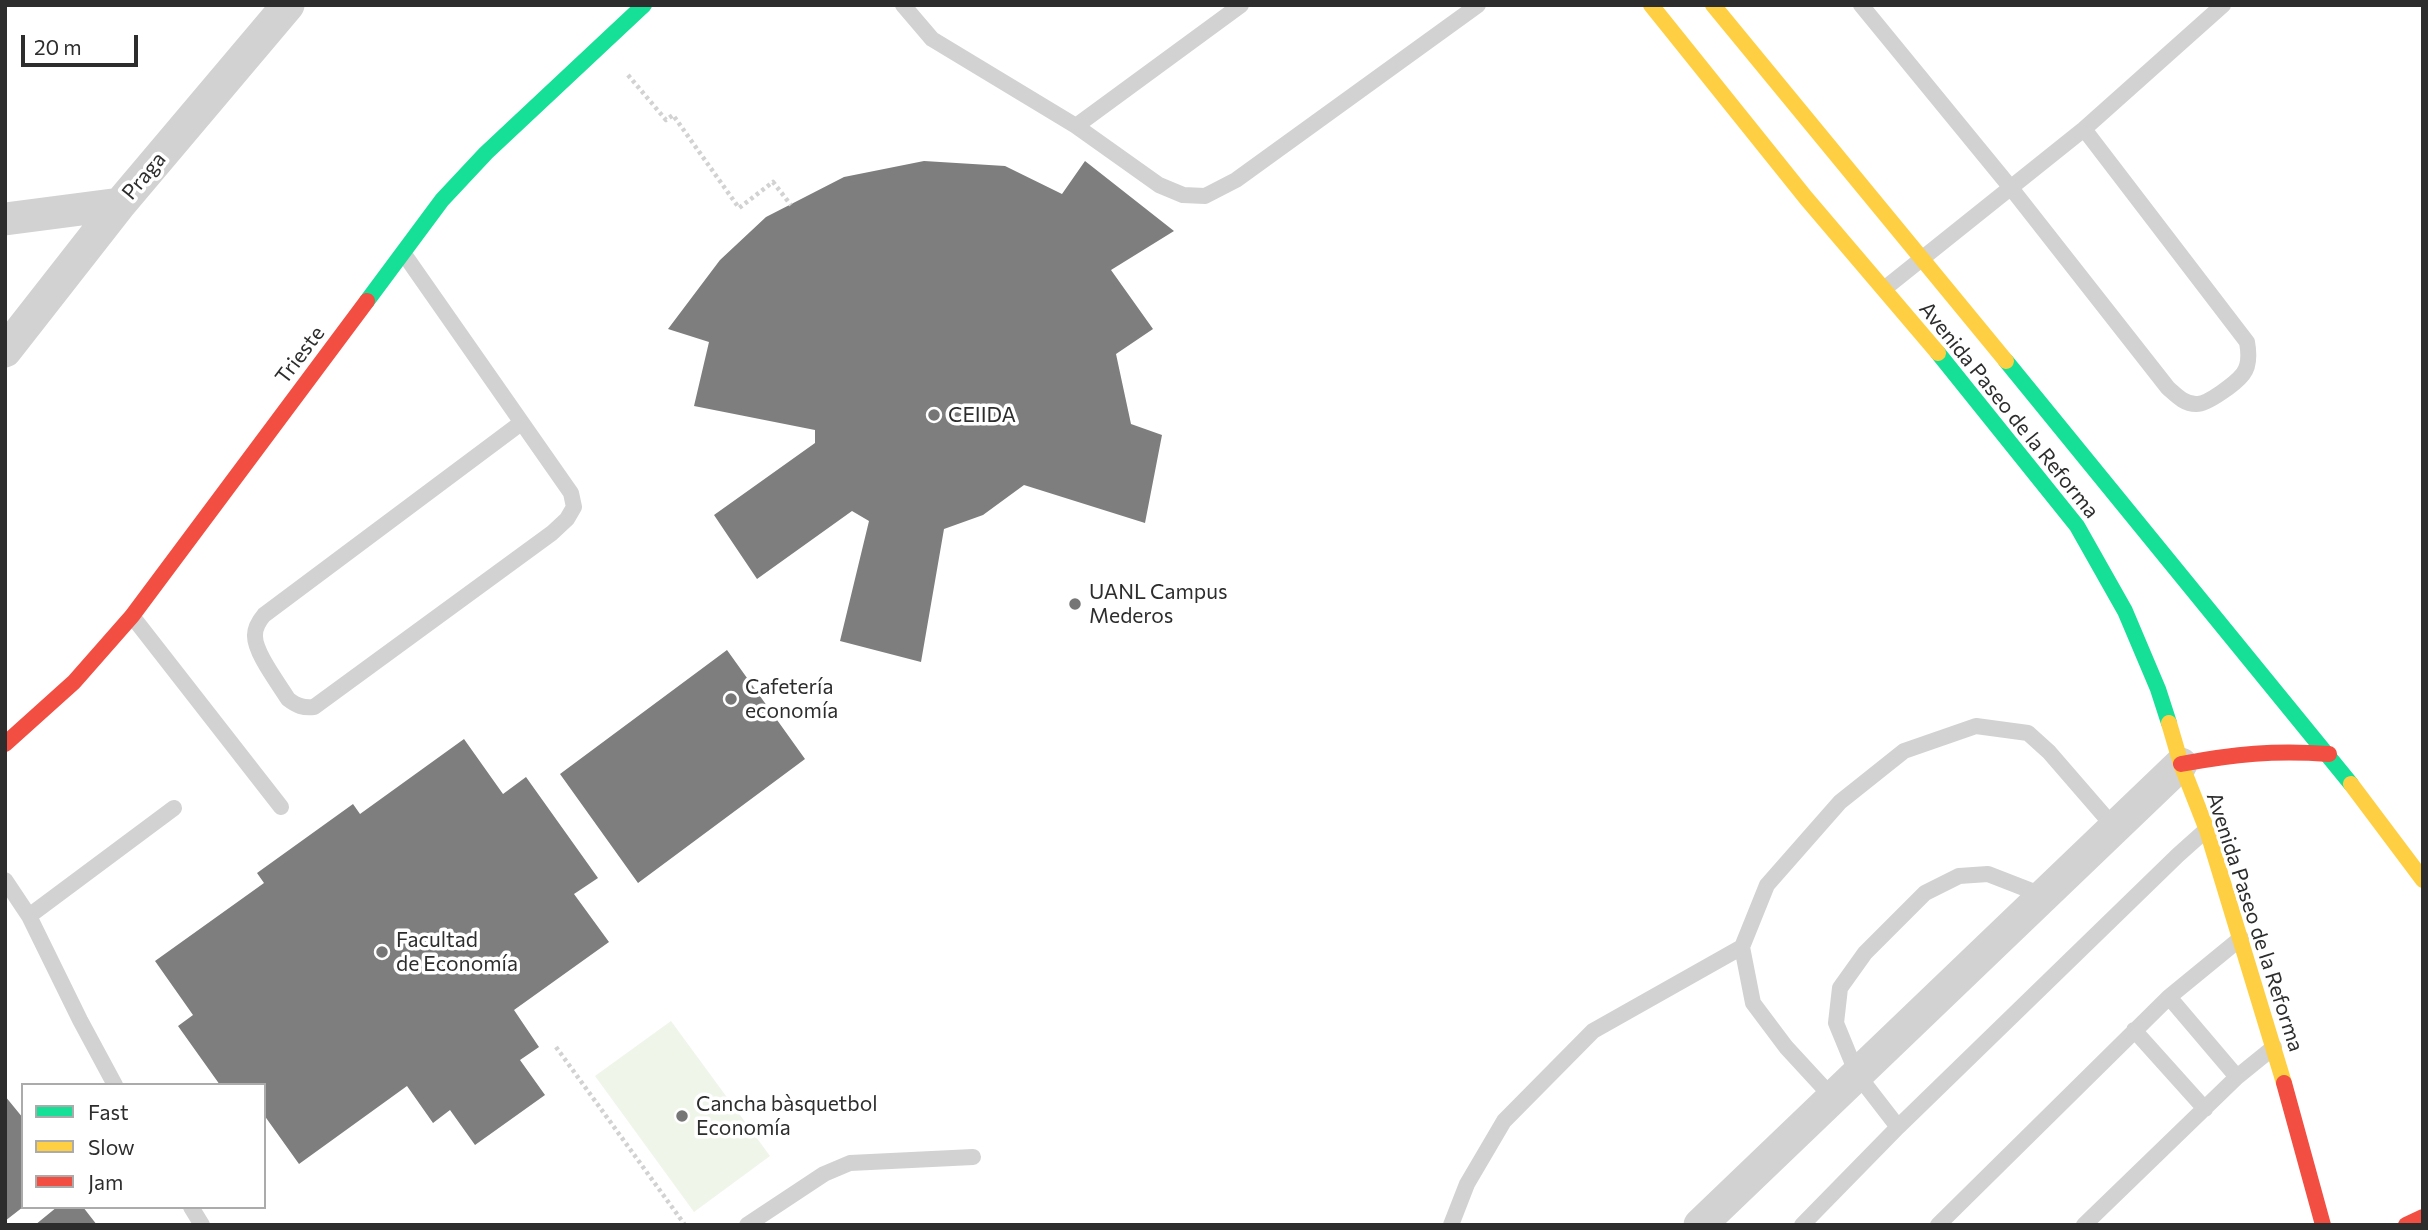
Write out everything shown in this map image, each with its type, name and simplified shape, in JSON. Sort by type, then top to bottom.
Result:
[{"type":"street","name":"Praga","points":[[5,351],[120,204],[288,5]]},
{"type":"street","name":"Trieste","points":[[5,744],[74,682],[132,616],[442,200],[486,153],[644,5]]},
{"type":"street","name":"Avenida Paseo de la Reforma","points":[[1651,5],[1806,198],[1965,385],[2077,526],[2125,611],[2158,688],[2181,764],[2207,830],[2274,1047],[2322,1220]]},
{"type":"street","name":"Avenida Paseo de la Reforma","points":[[1713,5],[2329,754],[2423,880]]},
{"type":"street","points":[[5,219],[120,204]]},
{"type":"street","points":[[1700,1225],[2181,764],[2243,753],[2288,751],[2329,754]]},
{"type":"street","points":[[2406,1225],[2423,1217]]},
{"type":"street","points":[[2322,1220],[2341,1222]]},
{"type":"lane","points":[[904,5],[932,39],[1076,126],[1158,185],[1183,195],[1205,196],[1236,180],[1478,5]]},
{"type":"lane","points":[[1076,126],[1241,5]]},
{"type":"lane","points":[[1861,5],[2011,188],[2168,388],[2184,402],[2199,405],[2213,398],[2243,374],[2250,357],[2247,342],[2084,129]]},
{"type":"lane","points":[[1884,289],[2084,129],[2223,5]]},
{"type":"lane","points":[[402,252],[571,493],[574,507],[567,519],[552,533],[314,707],[305,708],[288,699],[257,647],[257,624],[264,615],[521,423]]},
{"type":"lane","points":[[132,616],[281,807]]},
{"type":"lane","points":[[1833,1098],[1786,1047],[1753,1003],[1742,947],[1767,885],[1840,802],[1905,751],[1976,726],[2028,733],[2049,752],[2114,827]]},
{"type":"lane","points":[[29,916],[174,808]]},
{"type":"lane","points":[[1802,1225],[1898,1127],[2207,830]]},
{"type":"lane","points":[[1898,1127],[1857,1074],[1836,1023],[1840,988],[1865,953],[1925,893],[1959,876],[1988,874],[2042,895]]},
{"type":"lane","points":[[5,880],[29,916],[114,1083]]},
{"type":"lane","points":[[1938,1225],[2169,996],[2241,937]]},
{"type":"lane","points":[[1451,1225],[1468,1184],[1504,1121],[1593,1031],[1742,947]]},
{"type":"lane","points":[[2169,996],[2237,1077]]},
{"type":"lane","points":[[2134,1030],[2205,1109]]},
{"type":"lane","points":[[2084,1225],[2237,1077],[2274,1047]]},
{"type":"lane","points":[[747,1225],[824,1174],[850,1163],[973,1157]]},
{"type":"lane","points":[[192,1209],[202,1225]]},
{"type":"path","points":[[603,45],[666,120],[673,115],[739,208],[773,182],[791,205]]},
{"type":"path","points":[[556,1047],[685,1225]]},
{"type":"shaded area","name":"Cancha bàsquetbol Economía","points":[[671,1021],[770,1156],[694,1212],[595,1076]]},
{"type":"building","name":"CEIIDA","points":[[924,161],[1005,166],[1062,194],[1085,161],[1174,231],[1111,270],[1153,329],[1116,354],[1131,424],[1162,435],[1145,523],[1024,485],[983,515],[944,529],[921,662],[840,641],[869,521],[852,511],[757,579],[714,515],[815,443],[815,430],[694,406],[709,342],[668,329],[720,260],[766,217],[844,177]]},
{"type":"building","points":[[727,650],[805,759],[638,883],[560,774]]},
{"type":"building","name":"Facultad de Economía","points":[[464,739],[503,794],[526,777],[598,878],[574,894],[609,942],[514,1010],[539,1047],[520,1060],[545,1095],[475,1145],[450,1110],[433,1123],[407,1086],[299,1164],[266,1118],[266,1083],[219,1083],[178,1026],[193,1015],[155,961],[264,883],[257,873],[353,804],[360,814]]},
{"type":"building","points":[[5,1096],[21,1116],[21,1209],[5,1221]]},
{"type":"building","points":[[55,1209],[85,1209],[97,1225],[35,1225]]},
{"type":"traffic: fast","points":[[367,301],[442,200],[486,153],[644,5]]},
{"type":"traffic: fast","points":[[1938,353],[2077,526],[2125,611],[2158,689],[2169,723]]},
{"type":"traffic: fast","points":[[2006,361],[2351,784]]},
{"type":"traffic: slow","points":[[1651,5],[1806,198],[1938,353]]},
{"type":"traffic: slow","points":[[1713,5],[2006,361]]},
{"type":"traffic: slow","points":[[2169,723],[2181,764],[2207,830],[2284,1083]]},
{"type":"traffic: slow","points":[[2351,784],[2423,880]]},
{"type":"traffic: jam","points":[[5,744],[74,682],[132,616],[367,301]]},
{"type":"traffic: jam","points":[[2181,764],[2255,754],[2329,754]]},
{"type":"traffic: jam","points":[[2284,1083],[2323,1225]]},
{"type":"traffic: jam","points":[[2406,1225],[2423,1217]]},
{"type":"place","name":"CEIIDA","points":[[934,415]]},
{"type":"place","name":"UANL Campus Mederos","points":[[1075,604]]},
{"type":"place","name":"Cafetería economía","points":[[731,699]]},
{"type":"place","name":"Facultad de Economía","points":[[382,952]]},
{"type":"place","name":"Cancha bàsquetbol Economía","points":[[682,1116]]}]
